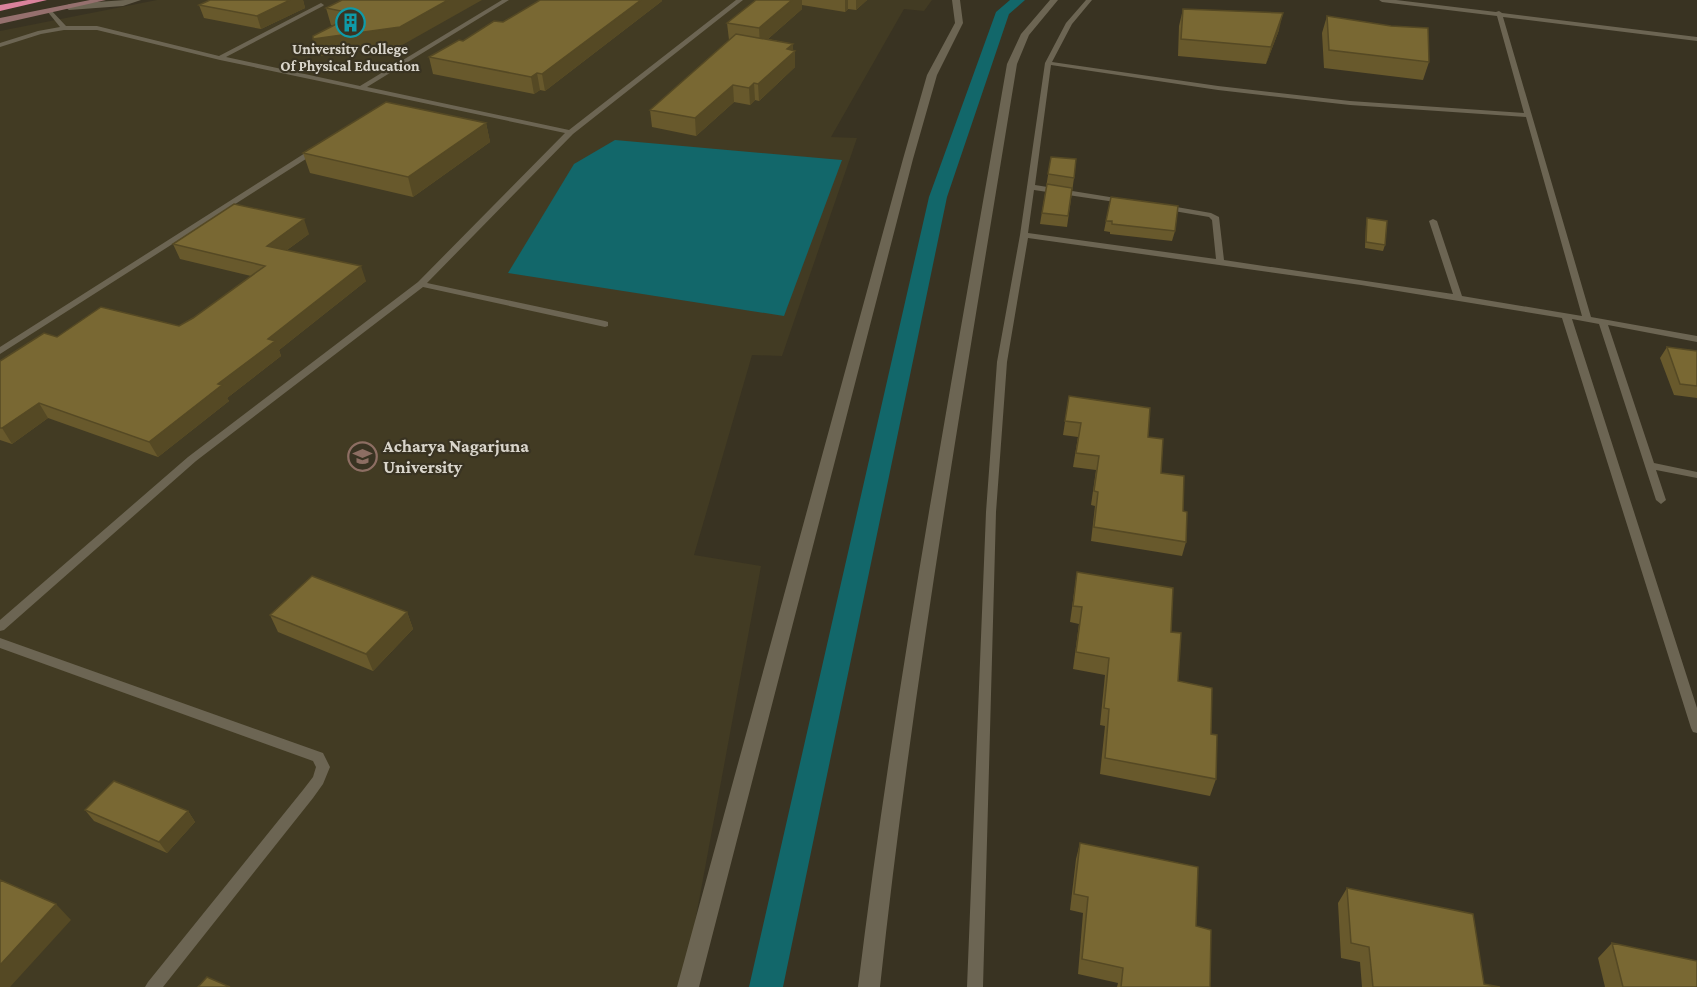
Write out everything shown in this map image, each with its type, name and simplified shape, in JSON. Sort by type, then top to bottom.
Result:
[{"type":"highway","points":[[0,8],[42,0]]},
{"type":"main road","points":[[0,21],[102,0]]},
{"type":"street","points":[[69,7],[137,0]]},
{"type":"street","points":[[688,987],[908,159],[932,75],[959,23],[956,0]]},
{"type":"street","points":[[869,987],[888,822],[924,586],[1012,64],[1025,34],[1054,0]]},
{"type":"lane","points":[[361,88],[506,0]]},
{"type":"lane","points":[[0,627],[192,459],[421,284],[570,132],[740,0]]},
{"type":"lane","points":[[975,987],[993,489],[1002,362],[1024,235],[1048,63],[1069,23],[1089,0]]},
{"type":"lane","points":[[1382,0],[1697,39]]},
{"type":"lane","points":[[220,58],[321,5]]},
{"type":"lane","points":[[50,11],[64,28]]},
{"type":"lane","points":[[1499,14],[1587,318]]},
{"type":"lane","points":[[0,45],[40,32],[64,28],[97,28],[220,58],[570,132]]},
{"type":"lane","points":[[1048,63],[1229,89],[1350,103],[1527,115]]},
{"type":"lane","points":[[390,102],[400,96]]},
{"type":"lane","points":[[0,351],[320,147]]},
{"type":"lane","points":[[1031,187],[1136,203]]},
{"type":"lane","points":[[1160,207],[1214,217],[1220,262]]},
{"type":"lane","points":[[1433,221],[1458,298]]},
{"type":"lane","points":[[1024,235],[1458,298],[1587,318],[1697,339]]},
{"type":"lane","points":[[421,284],[605,324]]},
{"type":"lane","points":[[1566,315],[1697,729]]},
{"type":"lane","points":[[1602,321],[1661,500]]},
{"type":"lane","points":[[1649,465],[1697,475]]},
{"type":"lane","points":[[0,643],[318,757],[323,767],[318,780],[153,987]]},
{"type":"shaded area","name":"Acharya Nagarjuna University","points":[[157,0],[932,0],[924,11],[904,9],[831,137],[857,138],[782,356],[752,355],[694,555],[761,566],[683,987],[0,987],[0,31]]},
{"type":"water","points":[[615,140],[842,160],[784,316],[508,273],[574,164]]},
{"type":"building","points":[[210,0],[290,0],[257,16],[199,5]]},
{"type":"building","points":[[342,0],[448,0],[400,27],[313,39],[313,36],[356,14],[326,8]]},
{"type":"building","points":[[540,0],[641,0],[542,74],[537,73],[531,77],[429,57],[459,40],[463,41],[494,21],[503,22]]},
{"type":"building","points":[[756,0],[792,0],[759,28],[727,23]]},
{"type":"building","points":[[1183,9],[1283,13],[1271,47],[1181,39]]},
{"type":"building","points":[[1327,16],[1391,26],[1428,28],[1429,62],[1329,50]]},
{"type":"building","points":[[736,34],[793,44],[787,49],[795,51],[758,84],[754,83],[749,88],[733,85],[695,118],[650,110]]},
{"type":"building","points":[[386,102],[486,123],[408,177],[303,153]]},
{"type":"building","points":[[1051,157],[1076,159],[1074,178],[1048,174]]},
{"type":"building","points":[[1047,184],[1072,188],[1068,216],[1042,213]]},
{"type":"building","points":[[1111,197],[1178,206],[1175,231],[1112,224],[1112,221],[1106,221]]},
{"type":"building","points":[[234,204],[304,219],[267,246],[361,266],[268,339],[275,341],[218,384],[222,385],[149,442],[39,403],[0,428],[0,361],[44,333],[57,337],[101,307],[179,326],[265,266],[173,244]]},
{"type":"building","points":[[1367,218],[1387,221],[1385,245],[1366,242]]},
{"type":"building","points":[[1667,347],[1697,351],[1697,386],[1680,384]]},
{"type":"building","points":[[1069,396],[1150,408],[1148,437],[1163,439],[1161,473],[1184,476],[1183,511],[1187,512],[1186,542],[1094,527],[1098,492],[1094,491],[1099,456],[1076,453],[1081,423],[1065,421]]},
{"type":"building","points":[[1077,572],[1173,588],[1171,632],[1181,633],[1178,681],[1212,688],[1211,734],[1217,735],[1216,779],[1105,758],[1109,709],[1104,708],[1109,658],[1076,652],[1082,607],[1073,606]]},
{"type":"building","points":[[312,576],[407,612],[366,654],[270,615]]},
{"type":"building","points":[[114,781],[188,811],[159,842],[85,810]]},
{"type":"building","points":[[1080,843],[1198,867],[1196,926],[1211,930],[1210,987],[1121,987],[1123,968],[1082,959],[1088,897],[1074,894]]},
{"type":"building","points":[[0,880],[56,904],[0,965]]},
{"type":"building","points":[[1347,888],[1473,914],[1484,984],[1500,987],[1373,987],[1369,947],[1351,943]]},
{"type":"building","points":[[1612,943],[1697,961],[1697,987],[1623,987]]},
{"type":"building","points":[[207,977],[230,987],[198,987]]},
{"type":"waterway","points":[[766,987],[938,197],[1003,12],[1018,0]]},
{"type":"place","name":"University College Of Physical Education","points":[[350,22]]},
{"type":"place","name":"Acharya Nagarjuna University","points":[[362,456]]}]
